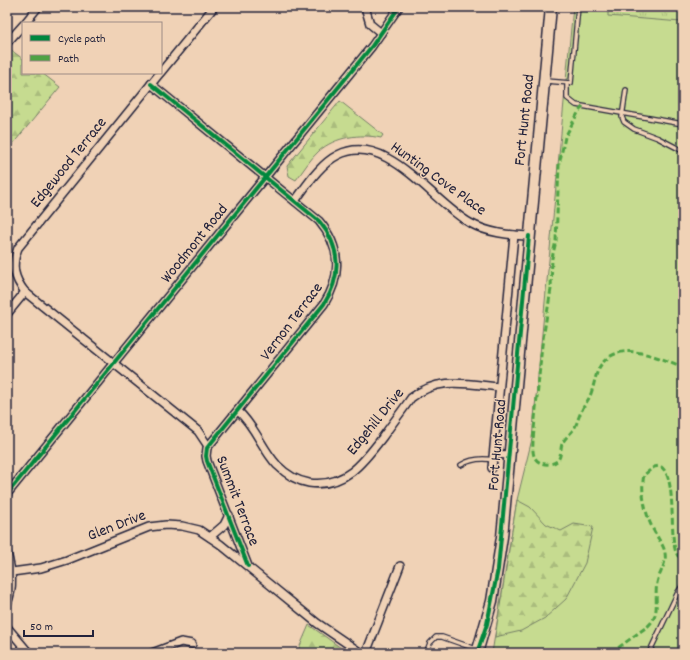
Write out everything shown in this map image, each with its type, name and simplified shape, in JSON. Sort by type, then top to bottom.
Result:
[{"type":"main road","name":"Fort Hunt Road","points":[[478,652],[487,624],[498,569],[551,7]]},
{"type":"street","points":[[26,22],[38,7]]},
{"type":"street","name":"Edgewood Terrace","points":[[162,72],[214,7]]},
{"type":"street","points":[[364,7],[370,24],[381,33]]},
{"type":"street","name":"Woodmont Road","points":[[7,494],[381,33],[399,7]]},
{"type":"street","points":[[7,43],[22,26]]},
{"type":"street","name":"Edgewood Terrace","points":[[25,292],[17,282],[14,273],[14,257],[18,248],[160,74]]},
{"type":"street","name":"Vernon Terrace","points":[[151,84],[319,221],[331,238],[337,260],[335,282],[324,304],[208,446]]},
{"type":"street","name":"Hunting Cove Place","points":[[295,201],[322,167],[337,155],[355,149],[372,150],[389,159],[468,222],[486,230],[514,236]]},
{"type":"street","points":[[514,236],[529,236]]},
{"type":"street","name":"Fort Hunt Road","points":[[509,455],[493,457],[514,236]]},
{"type":"street","points":[[7,314],[25,292]]},
{"type":"street","name":"Summit Terrace","points":[[25,292],[198,431],[208,446],[206,456],[207,462],[248,566]]},
{"type":"street","name":"Edgehill Drive","points":[[238,411],[246,419],[274,462],[285,473],[304,482],[325,483],[343,478],[359,468],[412,398],[419,392],[441,383],[499,387]]},
{"type":"street","points":[[492,468],[493,457]]},
{"type":"street","points":[[210,537],[224,525],[229,515]]},
{"type":"street","name":"Glen Drive","points":[[12,572],[41,568],[67,560],[139,531],[157,526],[182,526],[199,530],[210,537],[248,566],[317,623],[361,653]]},
{"type":"street","points":[[7,553],[12,572],[12,586],[7,604]]},
{"type":"street","points":[[366,653],[400,566]]},
{"type":"street","points":[[7,627],[29,653]]},
{"type":"street","points":[[152,653],[181,642],[192,644]]},
{"type":"lane","points":[[578,7],[567,98],[576,105],[623,112],[673,124],[683,124]]},
{"type":"lane","points":[[543,81],[569,83]]},
{"type":"lane","points":[[626,90],[622,119],[628,126],[664,140],[683,151]]},
{"type":"lane","points":[[461,464],[468,461],[493,457]]},
{"type":"lane","points":[[649,653],[678,592],[683,585]]},
{"type":"lane","points":[[426,653],[430,643],[436,637],[442,637],[478,652]]},
{"type":"green space","points":[[573,7],[683,7],[683,653],[492,653],[517,500],[532,439]]},
{"type":"green space","points":[[608,7],[682,7],[681,22],[608,16]]},
{"type":"green space","points":[[11,50],[22,58],[22,74],[43,74],[60,87],[7,151],[7,57]]},
{"type":"green space","points":[[340,101],[383,135],[381,138],[356,136],[332,142],[316,154],[296,180],[289,176],[287,166]]},
{"type":"green space","points":[[517,500],[530,507],[546,524],[561,531],[574,524],[593,527],[585,563],[566,599],[545,618],[521,631],[495,637]]},
{"type":"green space","points":[[309,625],[348,653],[297,653]]},
{"type":"marked path","points":[[583,106],[565,137],[559,165],[556,241],[552,258],[551,289],[542,345],[533,440],[533,452],[535,458],[539,462],[545,464],[552,464],[559,459],[562,444],[575,427],[590,396],[597,372],[603,362],[608,358],[622,352],[640,353],[683,367]]},
{"type":"marked path","points":[[611,653],[648,626],[652,622],[656,612],[656,589],[658,579],[664,565],[665,553],[648,519],[643,496],[644,475],[654,467],[660,466],[666,472],[671,496],[675,549],[678,556],[683,557]]},
{"type":"cycle path","points":[[7,494],[372,46],[399,7]]},
{"type":"cycle path","points":[[151,84],[319,221],[332,241],[335,251],[336,272],[334,283],[324,304],[207,448],[207,461],[248,566]]},
{"type":"cycle path","points":[[477,653],[487,624],[498,569],[529,236]]}]
